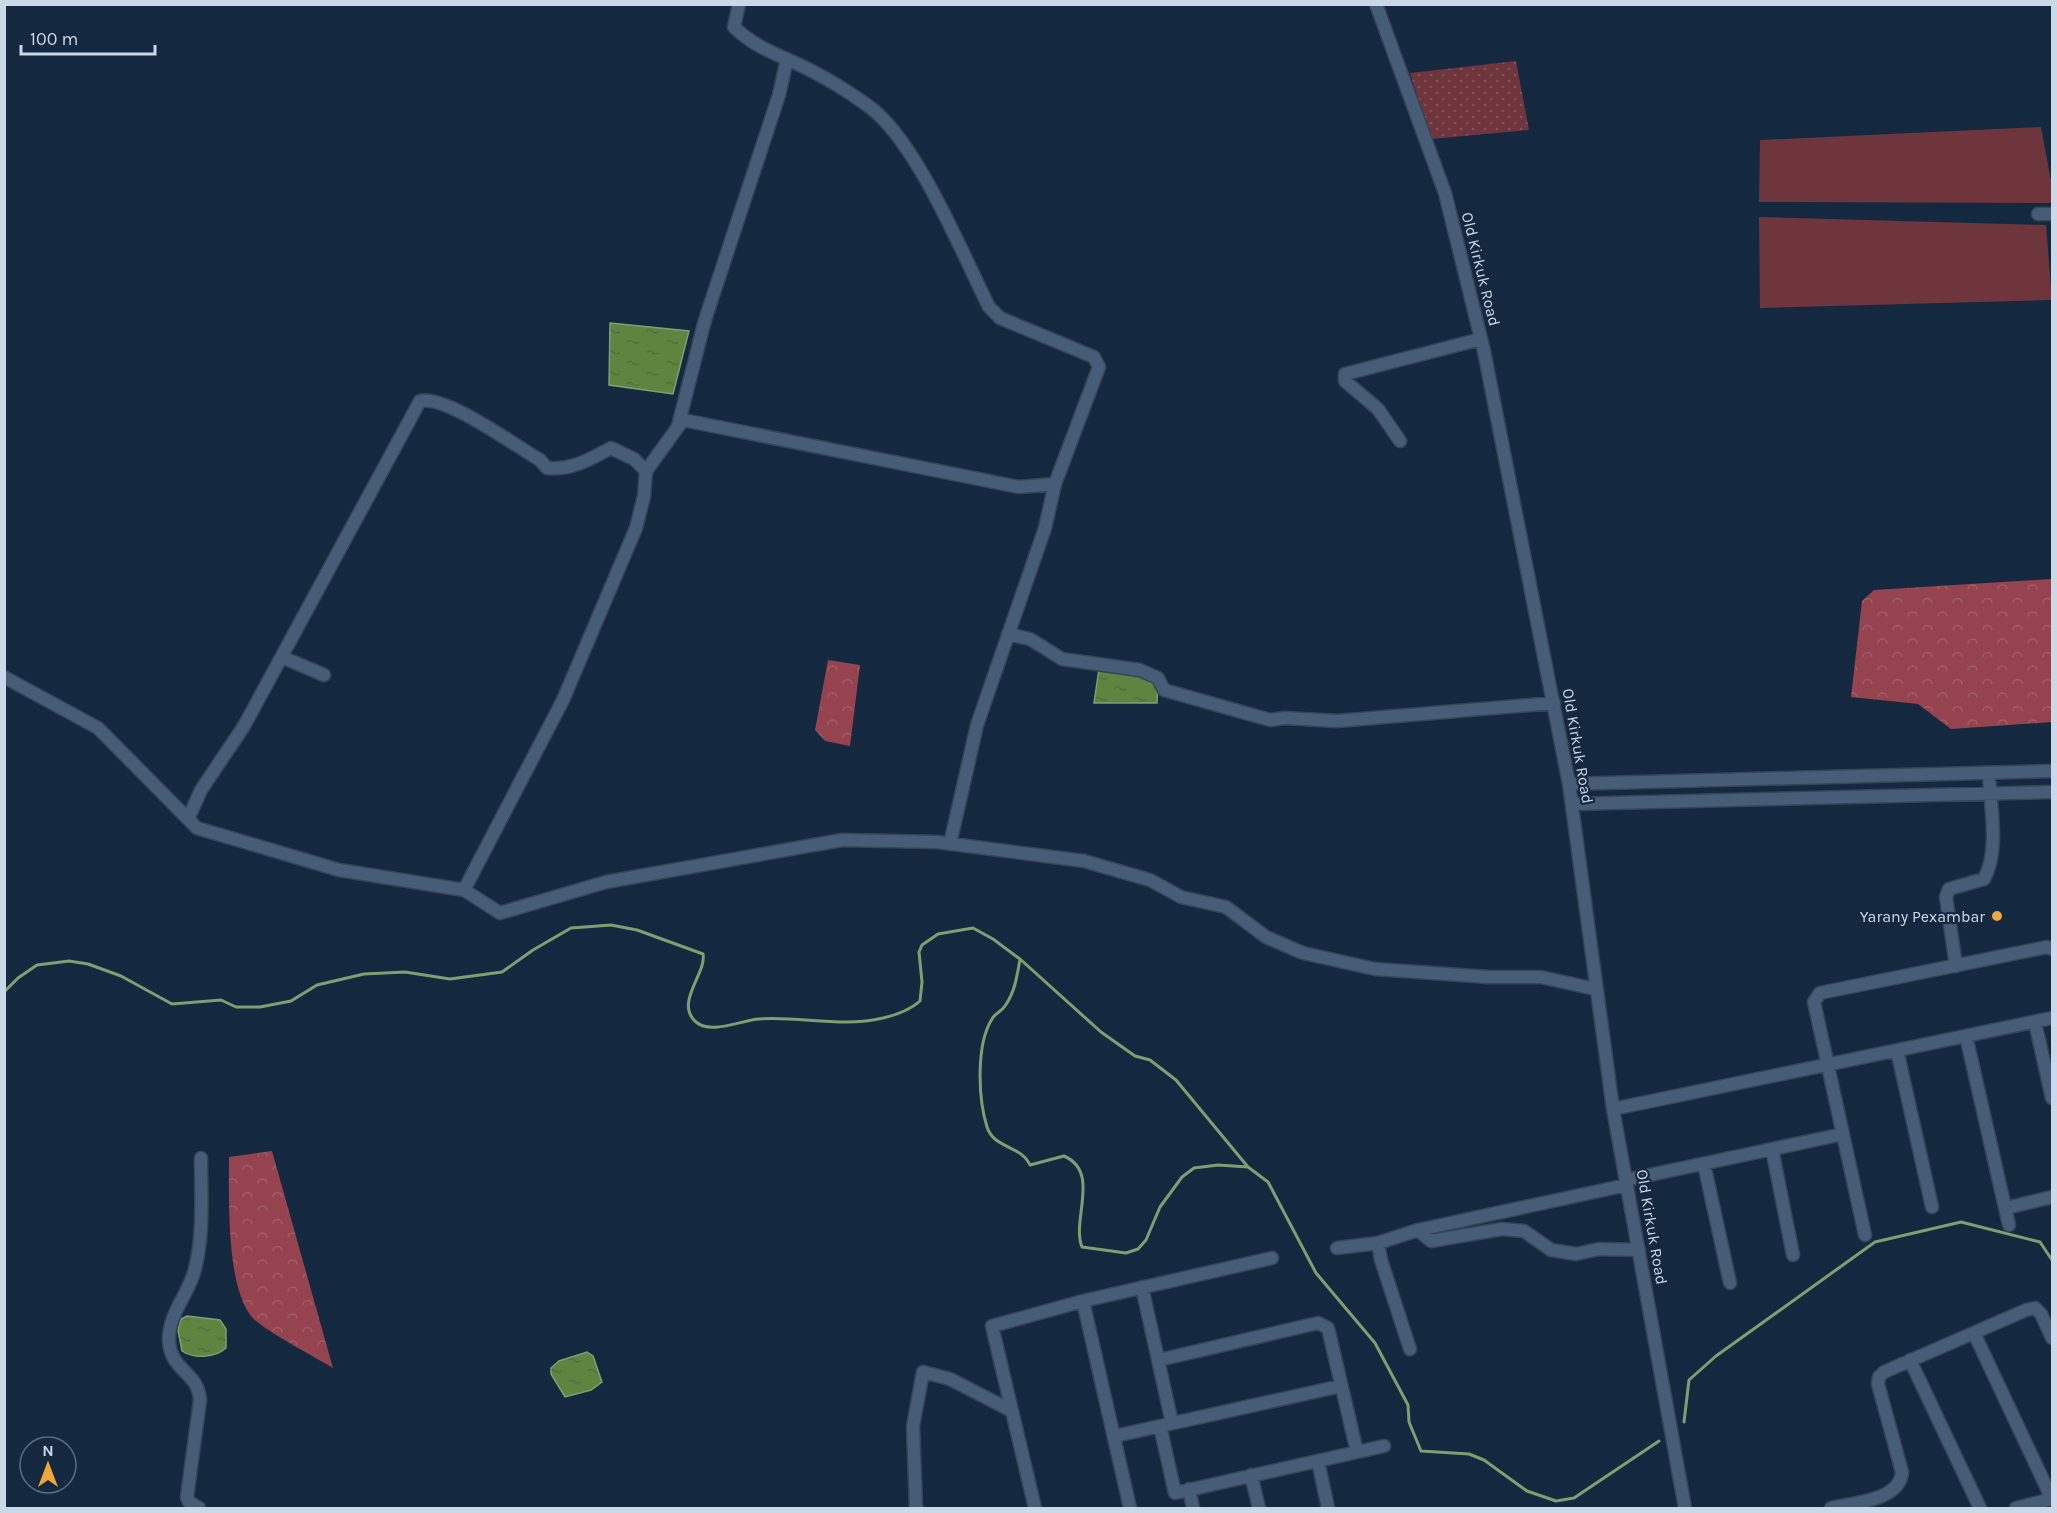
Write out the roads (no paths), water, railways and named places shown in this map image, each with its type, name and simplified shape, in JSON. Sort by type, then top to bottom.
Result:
[{"type":"street","points":[[739,4],[734,27],[749,42],[811,70],[869,105],[896,132],[925,180],[989,306],[1000,318],[1094,357],[1100,367],[1055,484],[1045,528],[976,725],[950,844]]},
{"type":"street","name":"Old Kirkuk Road","points":[[1376,4],[1445,193],[1481,339],[1569,784],[1613,1109],[1685,1509]]},
{"type":"street","points":[[678,428],[705,320],[779,95],[787,59]]},
{"type":"street","points":[[2038,214],[2052,214]]},
{"type":"street","points":[[1400,441],[1378,409],[1345,381],[1346,374],[1481,339]]},
{"type":"street","points":[[188,819],[201,790],[244,726],[420,400],[430,399],[447,404],[540,460],[547,468],[563,469],[586,463],[611,448],[634,459],[646,471]]},
{"type":"street","points":[[464,890],[563,700],[636,528],[644,496],[646,471],[683,420],[1019,487],[1055,484]]},
{"type":"street","points":[[1008,634],[1030,639],[1062,659],[1140,670],[1158,678],[1164,690],[1270,720],[1285,718],[1337,721],[1554,703]]},
{"type":"street","points":[[282,657],[324,675]]},
{"type":"street","points":[[4,677],[98,728],[197,828],[339,870],[464,890],[500,913],[606,882],[831,842],[950,844],[1083,861],[1150,880],[1181,897],[1226,907],[1266,937],[1303,953],[1375,969],[1488,977],[1541,977],[1595,989]]},
{"type":"street","points":[[1569,784],[2052,771]]},
{"type":"street","points":[[1956,966],[1946,897],[1949,889],[1984,879],[1989,869],[1989,773]]},
{"type":"street","points":[[1572,804],[2052,792]]},
{"type":"street","points":[[1865,1235],[1814,1002],[1820,993],[2047,947],[2052,949]]},
{"type":"street","points":[[1613,1109],[2052,1018]]},
{"type":"street","points":[[2035,1022],[2052,1094]]},
{"type":"street","points":[[1966,1036],[2009,1225]]},
{"type":"street","points":[[1897,1050],[1932,1207]]},
{"type":"street","points":[[1336,1248],[1378,1243],[1418,1230],[1843,1134]]},
{"type":"street","points":[[1772,1149],[1793,1255]]},
{"type":"street","points":[[199,1509],[189,1502],[187,1497],[200,1400],[199,1386],[175,1361],[169,1341],[172,1316],[191,1284],[199,1250],[201,1158]]},
{"type":"street","points":[[1704,1164],[1730,1283]]},
{"type":"street","points":[[2006,1208],[2052,1197]]},
{"type":"street","points":[[1418,1230],[1431,1241],[1502,1229],[1524,1231],[1551,1250],[1568,1252],[1639,1250]]},
{"type":"street","points":[[1378,1243],[1381,1260],[1410,1348]]},
{"type":"street","points":[[1035,1509],[992,1326],[1083,1301],[1272,1258]]},
{"type":"street","points":[[1142,1287],[1159,1360],[1175,1492],[1384,1446]]},
{"type":"street","points":[[1083,1301],[1130,1509]]},
{"type":"street","points":[[1831,1509],[1885,1494],[1900,1484],[1902,1472],[1878,1384],[1879,1377],[1884,1372],[2035,1308],[2052,1338]]},
{"type":"street","points":[[1159,1360],[1318,1323],[1328,1329],[1357,1452]]},
{"type":"street","points":[[1974,1332],[2052,1499],[2016,1509]]},
{"type":"street","points":[[1910,1360],[1980,1509]]},
{"type":"street","points":[[916,1509],[913,1426],[923,1372],[950,1379],[1012,1411]]},
{"type":"street","points":[[1115,1436],[1341,1386]]},
{"type":"street","points":[[1318,1461],[1328,1509]]},
{"type":"street","points":[[1251,1475],[1259,1509]]},
{"type":"street","points":[[1189,1489],[1191,1508]]},
{"type":"water","points":[[610,323],[689,331],[673,394],[609,385]]},
{"type":"water","points":[[1099,669],[1158,678],[1157,703],[1094,703]]},
{"type":"water","points":[[187,1316],[220,1320],[226,1329],[226,1348],[216,1354],[204,1356],[187,1354],[182,1351],[178,1330],[181,1319]]},
{"type":"water","points":[[587,1352],[593,1356],[602,1382],[591,1390],[565,1397],[551,1374],[551,1368],[559,1361]]},
{"type":"waterway","points":[[4,992],[18,978],[37,965],[69,961],[88,964],[121,976],[172,1004],[221,1000],[236,1007],[260,1007],[291,1001],[317,985],[364,974],[405,972],[450,979],[502,972],[533,950],[571,928],[611,925],[637,930],[703,954],[703,962],[688,1006],[690,1014],[702,1026],[727,1026],[759,1019],[868,1021],[903,1012],[920,1001],[922,982],[919,952],[922,945],[938,934],[973,928],[993,939],[1020,959],[1011,995],[992,1019],[983,1042],[980,1087],[987,1127],[995,1139],[1020,1154],[1030,1165],[1064,1156],[1075,1163],[1081,1173],[1083,1185],[1080,1224],[1082,1247],[1126,1253],[1138,1249],[1146,1240],[1160,1207],[1182,1177],[1194,1168],[1218,1165],[1248,1167],[1268,1182],[1316,1273],[1375,1343],[1408,1405],[1409,1422],[1421,1451],[1469,1454],[1484,1460],[1527,1491],[1556,1501],[1574,1498],[1659,1441]]},
{"type":"waterway","points":[[1020,959],[1101,1032],[1135,1056],[1150,1060],[1176,1080],[1248,1167]]},
{"type":"waterway","points":[[1684,1422],[1689,1380],[1716,1356],[1875,1242],[1961,1222],[2040,1242],[2052,1260]]},
{"type":"place","name":"Yarany Pexambar","points":[[1997,916]]}]
